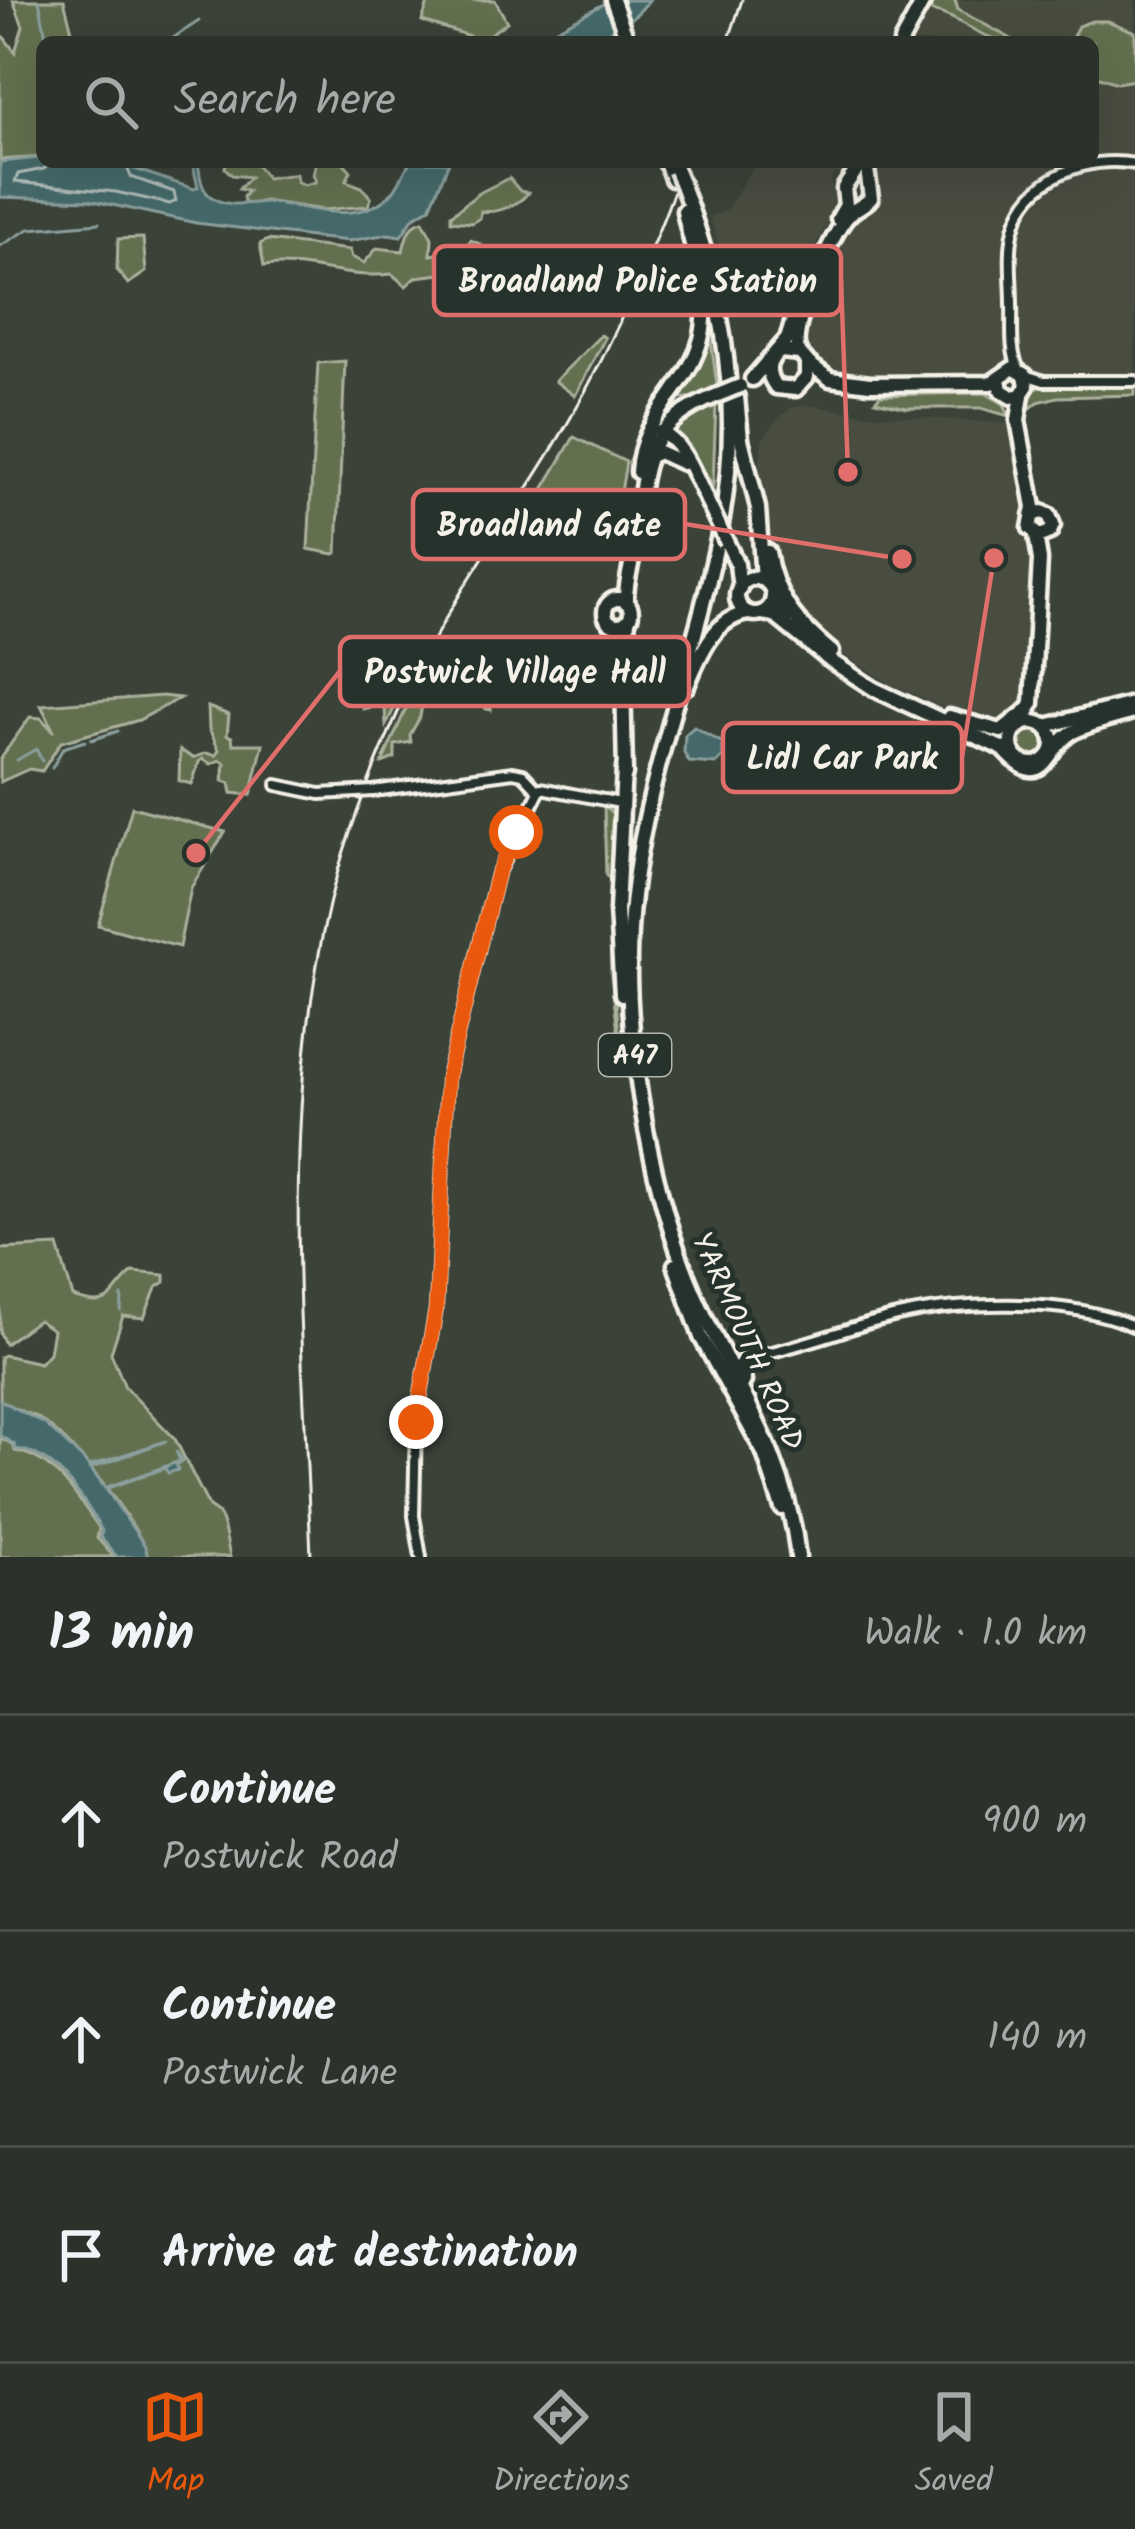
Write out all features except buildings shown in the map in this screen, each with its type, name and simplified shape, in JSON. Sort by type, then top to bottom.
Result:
[{"type":"highway","points":[[609,0],[623,36]]},
{"type":"highway","points":[[904,36],[924,0]]},
{"type":"highway","points":[[852,204],[844,188],[860,179],[863,168]]},
{"type":"highway","name":"A47","points":[[623,999],[624,911],[638,819],[705,565],[721,469],[722,400],[715,328],[674,175]]},
{"type":"highway","name":"A47","points":[[674,175],[714,284],[732,356],[758,508],[751,582]]},
{"type":"highway","points":[[748,381],[787,339],[812,266],[852,204],[872,199],[872,190],[860,179]]},
{"type":"highway","points":[[805,382],[798,335],[815,276],[852,204]]},
{"type":"highway","name":"A47","points":[[672,390],[697,352],[704,321],[684,211]]},
{"type":"highway","name":"A47","points":[[652,790],[714,558],[725,496],[730,396],[714,284]]},
{"type":"highway","points":[[660,429],[769,368],[794,331],[800,302]]},
{"type":"highway","points":[[782,351],[803,357],[826,377],[856,383],[1014,383]]},
{"type":"highway","points":[[769,368],[775,385]]},
{"type":"highway","points":[[748,381],[791,390],[805,382],[858,391],[985,389],[1014,383]]},
{"type":"highway","points":[[1014,383],[1033,493],[1039,514],[1053,525],[1042,534],[1032,703],[1018,728],[1014,754]]},
{"type":"highway","points":[[672,390],[670,400],[677,409]]},
{"type":"highway","points":[[622,622],[608,621],[605,613],[620,601],[628,578],[648,457],[672,390]]},
{"type":"highway","points":[[638,515],[638,472],[646,442],[677,409],[700,403]]},
{"type":"highway","points":[[660,429],[699,485]]},
{"type":"highway","points":[[660,429],[689,461],[735,559],[751,582],[771,587],[783,616],[842,660],[993,736],[1135,708]]},
{"type":"highway","points":[[648,457],[659,452],[679,458]]},
{"type":"highway","name":"A47","points":[[746,457],[760,500],[772,577],[793,618],[842,660]]},
{"type":"highway","points":[[1039,514],[1029,524],[1042,534]]},
{"type":"highway","points":[[751,582],[738,602],[755,613],[774,615],[874,689],[1003,750],[1020,766],[1036,768],[1051,760],[1074,731],[1135,708]]},
{"type":"highway","points":[[755,613],[773,599]]},
{"type":"highway","points":[[614,800],[625,797],[622,622],[631,612],[620,601]]},
{"type":"highway","name":"A47","points":[[652,790],[688,682],[703,652],[727,620],[755,613]]},
{"type":"highway","points":[[946,716],[1006,730],[1028,709],[1036,639]]},
{"type":"highway","points":[[1032,703],[1054,744]]},
{"type":"highway","points":[[973,736],[999,744],[1024,763],[1037,764],[1068,729],[1135,708]]},
{"type":"highway","name":"YARMOUTH ROAD","points":[[652,790],[631,907],[632,1038],[672,1228],[697,1299],[753,1407],[787,1492],[794,1557]]},
{"type":"highway","name":"A47","points":[[614,800],[619,830],[617,932],[623,999]]},
{"type":"highway","name":"YARMOUTH ROAD","points":[[623,999],[633,1089],[670,1249],[712,1362],[764,1453],[794,1557]]},
{"type":"highway","points":[[724,1353],[748,1357]]},
{"type":"highway","name":"A47","points":[[748,1357],[740,1365],[740,1374],[753,1407]]},
{"type":"street","points":[[1099,163],[1135,164]]},
{"type":"street","points":[[1081,168],[1048,180],[1022,209],[1012,247],[1014,383],[1135,381]]},
{"type":"street","points":[[277,785],[320,794],[357,792],[514,772],[524,774],[539,791]]},
{"type":"street","points":[[421,1557],[414,1516],[416,1422],[431,1341],[447,1077],[497,874],[539,791],[550,788],[614,800]]},
{"type":"street","points":[[748,1357],[811,1344],[879,1320],[950,1308],[1081,1310],[1135,1327]]},
{"type":"shaded area","points":[[927,0],[1135,0],[1135,378],[1043,378],[1019,365],[1017,246],[1013,240],[1013,348],[1008,349],[1008,360],[993,378],[867,380],[823,372],[802,349],[800,338],[827,258],[856,214],[870,209],[877,199],[879,188],[868,177],[868,168],[1099,168],[1099,36],[907,36]]},
{"type":"shaded area","points":[[752,168],[848,168],[834,174],[830,182],[839,204],[802,267],[795,262],[783,270],[746,310],[709,217],[727,210]]},
{"type":"shaded area","points":[[807,405],[865,414],[1012,424],[1027,497],[1023,517],[1029,543],[1029,603],[1022,700],[1005,722],[950,710],[891,684],[841,653],[801,619],[777,575],[760,465],[762,441],[774,423],[791,408]]},
{"type":"green space","points":[[13,0],[64,0],[77,36],[36,36],[36,157],[0,160],[0,32],[15,52],[23,26]]},
{"type":"green space","points":[[429,0],[495,0],[507,22],[488,36],[469,36],[422,21]]},
{"type":"green space","points":[[931,0],[955,0],[958,10],[1006,36],[988,36],[931,11]]},
{"type":"green space","points":[[1108,21],[1135,32],[1135,80],[1117,83],[1099,77],[1099,36],[1073,36],[1078,26]]},
{"type":"green space","points":[[225,168],[259,168],[267,178],[296,174],[297,182],[304,185],[316,182],[314,168],[348,168],[346,181],[362,187],[371,198],[368,206],[323,210],[265,201],[245,205],[243,197],[248,191],[239,189],[250,177],[232,175]]},
{"type":"green space","points":[[509,178],[528,193],[519,201],[500,210],[481,211],[472,223],[451,221],[451,215],[479,193]]},
{"type":"green space","points":[[423,221],[432,238],[431,255],[462,250],[471,240],[480,244],[477,257],[460,261],[441,274],[416,277],[406,286],[392,274],[264,266],[260,244],[268,240],[350,250],[352,257],[364,263],[377,248],[403,251],[411,228]]},
{"type":"green space","points":[[143,238],[146,272],[128,284],[117,270],[118,239]]},
{"type":"green space","points":[[707,310],[717,386],[678,399]]},
{"type":"green space","points":[[601,335],[605,338],[575,396],[555,381]]},
{"type":"green space","points":[[345,361],[334,554],[308,549],[318,363]]},
{"type":"green space","points":[[1135,385],[1135,395],[1057,397],[1038,402],[1022,415],[1026,398],[1040,387]]},
{"type":"green space","points":[[985,393],[1004,404],[1009,416],[981,408],[907,408],[875,401],[880,395]]},
{"type":"green space","points":[[716,404],[713,485],[672,424]]},
{"type":"green space","points":[[574,437],[626,462],[611,552],[532,508]]},
{"type":"green space","points":[[504,665],[507,671],[492,691],[491,710],[475,690],[438,687],[423,698],[411,742],[395,745],[395,758],[382,763],[421,675]]},
{"type":"green space","points":[[397,678],[407,682],[386,725],[385,709],[379,705],[363,709],[361,693]]},
{"type":"green space","points":[[180,698],[139,720],[61,742],[42,771],[29,769],[0,782],[0,759],[30,717],[41,718],[54,732],[41,705]]},
{"type":"green space","points":[[208,707],[229,715],[227,735],[233,744],[263,744],[251,795],[232,793],[230,783],[223,781],[225,763],[220,760],[211,764],[203,759],[192,784],[179,781],[180,750],[193,758],[216,755],[219,750],[209,729]]},
{"type":"green space","points":[[1032,725],[1045,730],[1050,743],[1045,756],[1032,761],[1019,756],[1014,743],[1019,730]]},
{"type":"green space","points":[[604,805],[613,814],[614,976],[620,1048],[611,975],[611,879],[606,876]]},
{"type":"green space","points":[[132,807],[225,832],[191,888],[179,947],[98,925]]},
{"type":"green space","points":[[58,1246],[73,1297],[86,1301],[109,1298],[133,1272],[165,1275],[144,1318],[123,1316],[111,1353],[125,1387],[175,1439],[209,1507],[219,1514],[230,1557],[148,1557],[117,1502],[82,1458],[47,1425],[0,1400],[0,1357],[40,1363],[49,1353],[53,1330],[38,1320],[5,1344],[0,1333],[0,1249]]},
{"type":"green space","points":[[0,1438],[15,1451],[42,1461],[64,1480],[99,1528],[97,1538],[114,1557],[0,1557]]},
{"type":"water","points":[[611,0],[649,0],[625,23],[597,36],[543,36]]},
{"type":"water","points":[[36,158],[36,168],[132,168],[194,189],[198,187],[193,168],[199,168],[204,189],[218,200],[344,212],[384,200],[407,168],[447,168],[430,208],[414,217],[401,236],[349,241],[196,223],[89,200],[0,197],[0,162]]},
{"type":"water","points":[[694,727],[723,743],[723,757],[716,764],[689,762],[684,753],[685,735]]},
{"type":"water","points":[[0,1400],[45,1424],[84,1460],[105,1488],[180,1461],[176,1451],[183,1461],[176,1464],[178,1470],[168,1473],[165,1468],[106,1489],[148,1557],[117,1557],[67,1479],[43,1459],[15,1449],[0,1436]]},
{"type":"waterway","points":[[39,0],[46,36]]},
{"type":"waterway","points":[[176,36],[199,21]]},
{"type":"waterway","points":[[0,246],[29,229],[99,223]]},
{"type":"waterway","points":[[91,740],[118,731]]},
{"type":"waterway","points":[[52,768],[63,748],[85,741]]},
{"type":"waterway","points":[[17,760],[36,749],[42,761]]},
{"type":"waterway","points":[[121,1311],[122,1296]]},
{"type":"waterway","points":[[89,1466],[166,1441],[89,1469]]},
{"type":"railway","points":[[730,36],[742,0]]},
{"type":"railway","points":[[311,1557],[300,1312],[299,1148],[314,985],[336,877],[364,792],[411,684],[447,615],[587,388],[633,293],[683,168]]},
{"type":"place","name":"Broadland Police Station","points":[[848,472]]},
{"type":"place","name":"Lidl Car Park","points":[[994,558]]},
{"type":"place","name":"Broadland Gate","points":[[902,559]]},
{"type":"place","name":"Postwick Village Hall","points":[[196,853]]},
{"type":"route","points":[[416,1422],[436,1309],[447,1077],[497,874],[516,832]]}]
